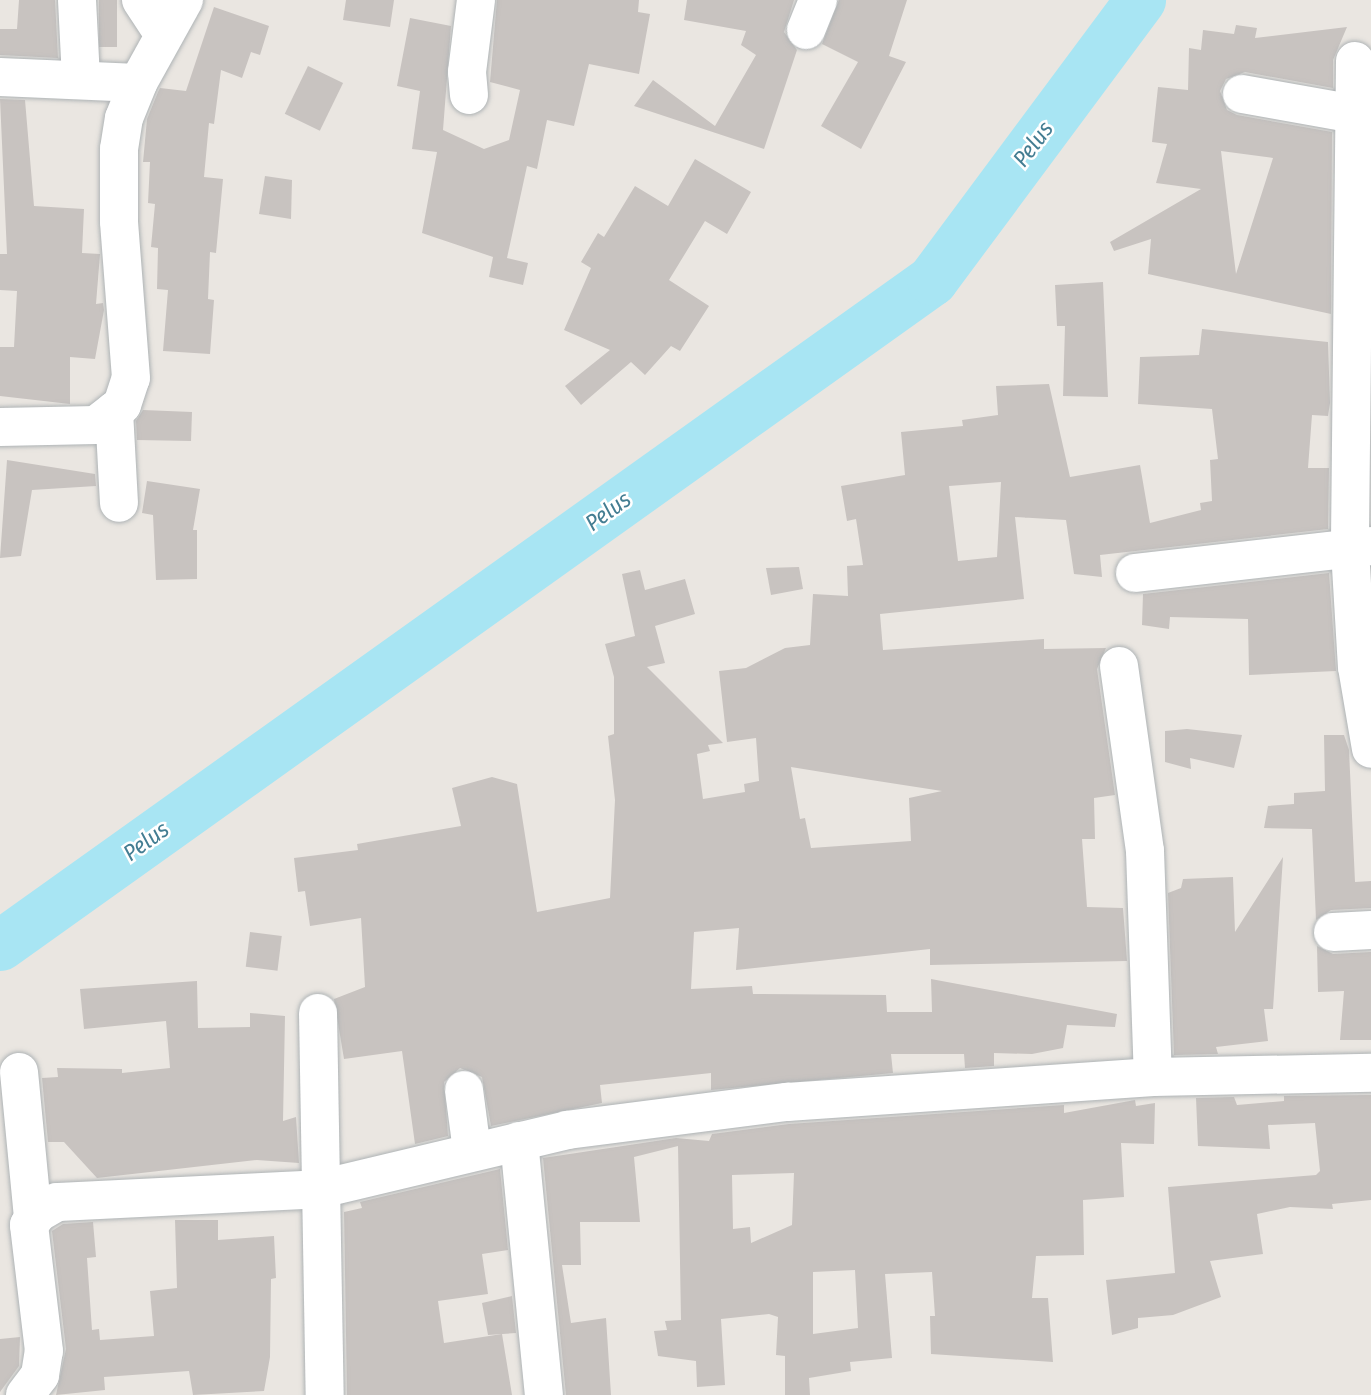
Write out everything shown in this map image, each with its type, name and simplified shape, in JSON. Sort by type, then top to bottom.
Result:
[{"type":"street","points":[[77,0],[81,80]]},
{"type":"street","points":[[141,0],[164,35]]},
{"type":"street","points":[[0,427],[96,425],[122,405],[131,378],[119,221],[119,149],[124,118],[138,83],[184,0]]},
{"type":"street","points":[[469,94],[467,72],[477,0]]},
{"type":"street","points":[[1355,61],[1354,114],[1362,354],[1361,548],[1366,691],[1371,749]]},
{"type":"street","points":[[0,77],[138,83]]},
{"type":"street","points":[[1242,94],[1354,114]]},
{"type":"street","points":[[114,411],[120,503]]},
{"type":"street","points":[[1135,573],[1361,548]]},
{"type":"street","points":[[1119,666],[1145,851],[1153,1077]]},
{"type":"street","points":[[1333,932],[1371,930]]},
{"type":"street","points":[[318,1013],[325,1395]]},
{"type":"street","points":[[19,1072],[20,1224],[44,1351],[40,1376],[25,1395]]},
{"type":"street","points":[[20,1224],[57,1202],[67,1200],[320,1189],[519,1141],[658,1116],[801,1101],[1153,1077],[1371,1073]]},
{"type":"street","points":[[464,1090],[472,1152]]},
{"type":"street","points":[[519,1141],[544,1395]]},
{"type":"building","points":[[19,0],[55,0],[58,58],[0,55],[0,29],[17,29]]},
{"type":"building","points":[[99,0],[117,0],[117,47],[99,47]]},
{"type":"building","points":[[346,0],[394,0],[390,27],[343,20]]},
{"type":"building","points":[[497,0],[639,0],[638,12],[650,14],[639,74],[589,64],[574,126],[547,120],[537,169],[527,166],[507,258],[528,263],[523,285],[489,277],[493,257],[422,233],[437,152],[412,149],[420,91],[397,86],[410,18],[451,26],[443,130],[484,149],[509,140],[520,90],[490,82]]},
{"type":"building","points":[[687,0],[794,0],[784,32],[797,50],[764,149],[634,106],[653,80],[715,126],[756,55],[741,45],[746,31],[684,20]]},
{"type":"building","points":[[839,0],[907,0],[889,56],[906,62],[861,149],[821,126],[858,62],[822,44]]},
{"type":"building","points":[[214,7],[269,26],[260,55],[251,52],[242,78],[221,70],[214,124],[209,123],[204,177],[223,179],[216,253],[210,252],[208,299],[214,300],[210,354],[163,351],[168,290],[157,289],[158,248],[151,247],[155,204],[148,203],[150,162],[143,162],[147,119],[160,88],[186,91]]},
{"type":"building","points":[[1236,25],[1257,28],[1255,38],[1347,27],[1333,60],[1333,88],[1245,72],[1226,79],[1220,91],[1227,110],[1237,115],[1332,132],[1331,314],[1148,274],[1151,239],[1114,251],[1110,242],[1201,189],[1156,183],[1167,144],[1152,142],[1158,87],[1188,90],[1189,48],[1201,50],[1203,30],[1234,34]],"holes":[[[1221,151],[1273,158],[1236,274]]]},
{"type":"building","points":[[308,66],[343,83],[320,131],[285,114]]},
{"type":"building","points":[[0,99],[25,100],[34,206],[84,209],[82,253],[100,254],[96,304],[103,303],[104,310],[95,359],[70,357],[70,404],[0,396],[0,347],[14,347],[17,291],[0,290],[0,254],[7,254]]},
{"type":"building","points":[[695,159],[751,192],[727,234],[705,221],[669,280],[709,306],[680,351],[671,346],[645,375],[631,362],[581,405],[565,386],[610,350],[564,330],[591,268],[581,262],[598,233],[604,237],[635,186],[668,206]]},
{"type":"building","points":[[265,176],[292,180],[291,219],[259,214]]},
{"type":"building","points":[[1103,282],[1108,397],[1063,396],[1065,326],[1057,326],[1055,285]]},
{"type":"building","points":[[1202,329],[1328,342],[1328,416],[1312,415],[1308,468],[1329,468],[1328,529],[1100,555],[1102,577],[1074,574],[1066,520],[1015,517],[1024,599],[880,614],[883,650],[1044,639],[1044,649],[1106,648],[1097,669],[1115,795],[1094,798],[1095,839],[1082,839],[1087,907],[1123,908],[1127,961],[930,965],[930,949],[736,970],[739,928],[694,932],[691,989],[752,986],[753,994],[886,995],[887,1012],[932,1012],[931,979],[1117,1014],[1115,1027],[1067,1025],[1063,1048],[1032,1054],[994,1053],[994,1066],[965,1068],[964,1054],[891,1054],[893,1073],[711,1090],[711,1073],[600,1085],[602,1103],[491,1126],[482,1077],[460,1068],[444,1082],[448,1136],[415,1144],[402,1051],[344,1059],[334,999],[365,987],[361,918],[310,926],[305,891],[298,892],[294,858],[358,850],[357,844],[461,826],[452,788],[492,777],[517,784],[537,912],[610,898],[615,800],[608,736],[614,734],[614,677],[605,644],[635,636],[622,574],[640,570],[645,590],[685,579],[695,614],[655,626],[665,663],[647,667],[723,743],[708,745],[710,751],[697,754],[703,799],[745,792],[744,784],[759,781],[756,738],[727,742],[719,671],[746,668],[785,648],[810,645],[813,594],[848,596],[847,566],[863,565],[856,519],[847,521],[841,486],[905,475],[901,432],[963,426],[962,420],[998,415],[996,386],[1049,384],[1070,477],[1140,465],[1150,523],[1201,510],[1200,503],[1212,501],[1210,460],[1218,459],[1212,409],[1138,404],[1140,357],[1199,355]],"holes":[[[1001,482],[997,557],[958,561],[949,486]],[[791,767],[871,780],[942,791],[909,798],[911,841],[811,848],[805,818],[800,819]]]},
{"type":"building","points":[[143,410],[192,412],[191,441],[137,440],[136,421]]},
{"type":"building","points":[[7,460],[95,474],[96,486],[32,490],[21,556],[0,558]]},
{"type":"building","points":[[147,481],[200,489],[193,530],[197,530],[197,579],[156,580],[153,515],[142,513]]},
{"type":"building","points":[[799,567],[803,589],[771,595],[766,568]]},
{"type":"building","points":[[1329,573],[1336,671],[1249,675],[1248,619],[1170,617],[1169,629],[1142,625],[1143,594]]},
{"type":"building","points":[[1187,729],[1242,735],[1234,768],[1190,758],[1191,769],[1165,762],[1165,731]]},
{"type":"building","points":[[1324,735],[1344,735],[1349,750],[1355,882],[1371,881],[1371,908],[1331,910],[1316,920],[1312,829],[1264,828],[1268,806],[1294,804],[1294,793],[1325,791]]},
{"type":"building","points":[[1283,857],[1273,1009],[1264,1009],[1268,1041],[1216,1047],[1218,1054],[1174,1055],[1168,893],[1181,888],[1183,879],[1233,877],[1235,932]]},
{"type":"building","points":[[250,932],[282,936],[277,971],[246,967]]},
{"type":"building","points":[[1317,946],[1333,954],[1371,952],[1371,1040],[1340,1040],[1344,991],[1318,992]]},
{"type":"building","points":[[197,981],[198,1028],[250,1027],[250,1013],[285,1016],[283,1121],[296,1117],[299,1163],[257,1160],[97,1178],[64,1142],[48,1142],[42,1078],[58,1077],[57,1068],[122,1069],[122,1073],[170,1068],[166,1021],[84,1029],[80,989]]},
{"type":"building","points":[[1371,1095],[1371,1200],[1332,1204],[1333,1209],[1290,1207],[1257,1214],[1263,1254],[1210,1261],[1221,1297],[1173,1315],[1138,1318],[1138,1328],[1112,1335],[1106,1280],[1175,1273],[1168,1187],[1316,1175],[1320,1171],[1315,1123],[1268,1125],[1270,1149],[1198,1146],[1196,1098],[1234,1097],[1237,1105],[1284,1101],[1284,1096]]},
{"type":"building","points":[[1135,1100],[1136,1106],[1155,1103],[1154,1144],[1121,1143],[1124,1197],[1083,1200],[1084,1255],[1036,1256],[1032,1298],[1048,1298],[1053,1362],[931,1354],[930,1316],[935,1316],[932,1272],[885,1274],[892,1358],[850,1362],[851,1371],[809,1378],[810,1395],[785,1395],[785,1356],[776,1355],[778,1317],[769,1314],[721,1319],[725,1385],[697,1387],[696,1361],[658,1356],[654,1331],[667,1330],[665,1321],[681,1320],[678,1146],[634,1157],[640,1222],[580,1222],[581,1265],[562,1265],[571,1323],[606,1318],[611,1395],[566,1395],[543,1158],[676,1138],[709,1141],[712,1134],[789,1124],[1064,1105],[1064,1113]],"holes":[[[794,1173],[792,1225],[751,1243],[750,1227],[733,1229],[732,1175]],[[855,1270],[858,1328],[813,1334],[813,1272]]]},
{"type":"building","points":[[500,1169],[508,1250],[482,1254],[488,1294],[438,1301],[444,1343],[502,1334],[512,1395],[347,1395],[344,1212],[362,1208],[360,1202]]},
{"type":"building","points":[[175,1220],[218,1220],[218,1240],[274,1236],[276,1278],[271,1279],[270,1357],[264,1391],[193,1395],[189,1371],[104,1377],[105,1390],[56,1395],[66,1349],[52,1231],[63,1224],[93,1222],[96,1257],[87,1258],[92,1330],[99,1329],[100,1340],[154,1336],[150,1291],[177,1288]]},
{"type":"building","points":[[512,1296],[516,1333],[488,1335],[482,1303]]},
{"type":"building","points":[[20,1337],[19,1366],[0,1392],[0,1339]]},
{"type":"waterway","name":"Pelus","points":[[0,945],[932,280],[1140,0]]}]
